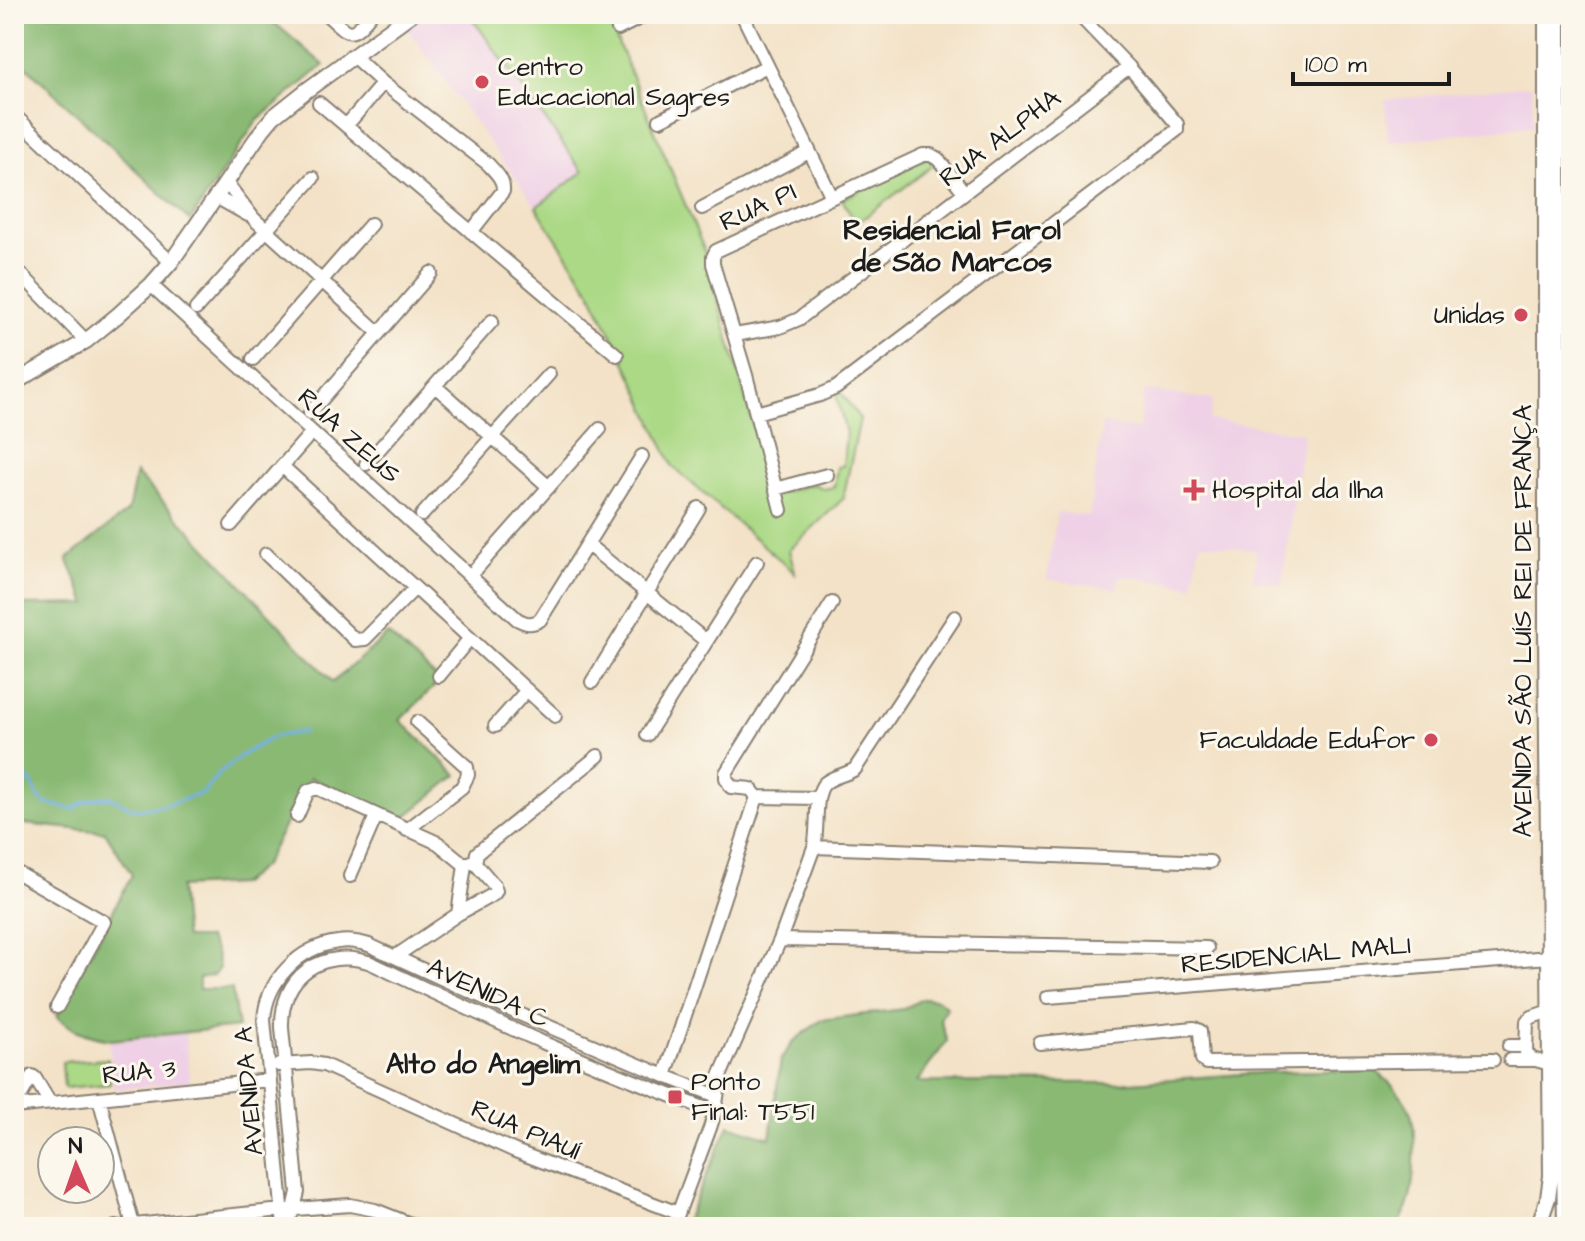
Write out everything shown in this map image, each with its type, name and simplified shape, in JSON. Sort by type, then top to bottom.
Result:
[{"type":"main road","points":[[14,383],[86,341],[151,285],[171,262],[273,117],[411,14]]},
{"type":"main road","name":"AVENIDA SÃO LUÍS REI DE FRANÇA","points":[[1546,14],[1565,856],[1565,1227]]},
{"type":"main road","name":"AVENIDA SÃO LUÍS REI DE FRANÇA","points":[[1538,1227],[1548,1198],[1551,1176],[1542,1062],[1549,1011],[1559,632],[1564,35],[1558,14]]},
{"type":"street","points":[[326,14],[346,31],[353,32],[371,14]]},
{"type":"street","points":[[618,29],[648,14]]},
{"type":"street","points":[[742,14],[832,197]]},
{"type":"street","points":[[756,413],[836,388],[1177,130],[1178,127],[1129,67],[1078,14]]},
{"type":"street","points":[[358,30],[370,44]]},
{"type":"street","points":[[353,56],[488,164],[502,182],[503,191],[471,232]]},
{"type":"street","points":[[660,120],[767,66]]},
{"type":"street","name":"RUA ALPHA","points":[[735,335],[780,327],[799,319],[1129,67]]},
{"type":"street","points":[[346,126],[383,83]]},
{"type":"street","points":[[319,103],[617,355]]},
{"type":"street","points":[[14,115],[171,262]]},
{"type":"street","points":[[702,208],[809,152]]},
{"type":"street","name":"RUA PI","points":[[781,510],[713,264],[713,254],[920,156],[938,159],[964,192]]},
{"type":"street","points":[[196,309],[313,178]]},
{"type":"street","points":[[226,182],[254,219]]},
{"type":"street","points":[[216,197],[266,229],[379,333]]},
{"type":"street","points":[[253,359],[371,224]]},
{"type":"street","points":[[14,267],[86,341]]},
{"type":"street","points":[[310,413],[431,273]]},
{"type":"street","name":"RUA ZEUS","points":[[151,285],[517,619],[533,624],[540,620],[588,545]]},
{"type":"street","points":[[366,464],[492,321]]},
{"type":"street","points":[[422,515],[549,374]]},
{"type":"street","points":[[435,386],[549,487]]},
{"type":"street","points":[[470,576],[600,429]]},
{"type":"street","points":[[231,525],[312,432]]},
{"type":"street","points":[[642,456],[588,545],[706,641]]},
{"type":"street","points":[[282,466],[555,716]]},
{"type":"street","points":[[775,489],[827,475]]},
{"type":"street","points":[[592,682],[699,508]]},
{"type":"street","points":[[266,554],[355,640],[365,639],[415,588]]},
{"type":"street","points":[[647,735],[757,562]]},
{"type":"street","points":[[757,797],[751,789],[731,787],[726,773],[832,603]]},
{"type":"street","points":[[673,1227],[715,1112],[720,1076],[780,940],[814,847],[819,809],[817,798],[822,786],[855,769],[955,617]]},
{"type":"street","points":[[439,676],[470,638]]},
{"type":"street","points":[[495,726],[527,690]]},
{"type":"street","points":[[407,830],[462,787],[468,775],[467,767],[417,722]]},
{"type":"street","points":[[458,914],[470,864],[477,853],[598,756]]},
{"type":"street","points":[[297,816],[308,791],[317,788],[438,843],[494,885],[496,891],[491,896],[458,914],[396,956]]},
{"type":"street","points":[[757,797],[817,798]]},
{"type":"street","points":[[665,1076],[757,797]]},
{"type":"street","points":[[350,876],[376,816]]},
{"type":"street","points":[[814,847],[1210,862]]},
{"type":"street","points":[[14,871],[104,922],[57,1007]]},
{"type":"street","points":[[780,940],[1207,948]]},
{"type":"street","name":"AVENIDA C","points":[[338,942],[369,945],[517,1013],[717,1096]]},
{"type":"street","name":"AVENIDA A","points":[[288,1209],[269,1080],[264,1009],[276,982],[287,968],[311,951],[338,942]]},
{"type":"street","name":"AVENIDA C","points":[[317,964],[345,957],[371,963],[510,1029],[715,1112]]},
{"type":"street","name":"RESIDENCIAL MALI","points":[[1048,997],[1549,957]]},
{"type":"street","name":"AVENIDA A","points":[[284,1227],[288,1209],[298,1192],[281,1016],[285,998],[296,979],[317,964]]},
{"type":"street","points":[[1542,1062],[1527,1055],[1527,1021],[1549,1011]]},
{"type":"street","points":[[510,1029],[517,1013]]},
{"type":"street","points":[[1040,1043],[1194,1028],[1200,1031],[1202,1059],[1206,1063],[1493,1060]]},
{"type":"street","points":[[1509,1046],[1526,1046]]},
{"type":"street","points":[[1510,1060],[1542,1062]]},
{"type":"street","name":"RUA PIAUÍ","points":[[268,1066],[324,1065],[515,1151],[678,1213]]},
{"type":"street","points":[[14,1107],[33,1075],[50,1103]]},
{"type":"street","name":"RUA 3","points":[[14,1107],[269,1080]]},
{"type":"street","points":[[99,1098],[133,1225]]},
{"type":"street","points":[[115,1227],[358,1205],[418,1227]]},
{"type":"shaded area","name":"Centro Educacional Sagres","points":[[424,14],[469,14],[583,173],[536,207],[406,27]]},
{"type":"shaded area","points":[[1532,85],[1533,126],[1388,142],[1385,100]]},
{"type":"shaded area","name":"Hospital da Ilha","points":[[1144,390],[1213,400],[1210,420],[1304,433],[1282,584],[1253,580],[1256,550],[1200,542],[1193,586],[1120,576],[1117,589],[1047,579],[1057,512],[1089,516],[1102,424],[1139,429]]},
{"type":"shaded area","points":[[185,1034],[190,1082],[114,1089],[109,1042]]},
{"type":"green space","points":[[14,14],[264,14],[324,65],[257,121],[190,221],[14,55]]},
{"type":"green space","points":[[469,14],[606,14],[703,247],[773,495],[814,484],[824,489],[834,487],[837,467],[843,466],[846,433],[836,395],[841,392],[860,419],[843,499],[789,550],[795,573],[673,467],[589,289],[536,207],[583,172]]},
{"type":"green space","points":[[927,158],[935,164],[856,224],[842,199]]},
{"type":"green space","points":[[136,473],[333,682],[388,634],[440,681],[400,720],[457,775],[404,818],[310,778],[264,865],[241,884],[180,887],[185,938],[208,938],[216,952],[219,968],[214,975],[199,978],[199,989],[232,989],[238,1027],[111,1040],[81,1032],[57,1016],[132,875],[105,832],[14,823],[14,601],[22,605],[87,604],[67,559],[128,511]]},
{"type":"green space","points":[[924,998],[938,1000],[947,1007],[940,1019],[947,1041],[917,1082],[1116,1083],[1271,1072],[1375,1070],[1394,1087],[1412,1116],[1412,1188],[1399,1227],[683,1227],[729,1125],[770,1138],[781,1059],[794,1041],[821,1020],[903,1009]]},
{"type":"green space","points":[[108,1059],[110,1084],[64,1088],[62,1062]]},
{"type":"waterway","points":[[14,767],[24,774],[44,803],[74,809],[82,803],[110,797],[134,809],[166,805],[203,793],[219,773],[245,753],[275,736],[304,732]]},
{"type":"place","name":"Centro Educacional Sagres","points":[[482,82]]},
{"type":"place","name":"Unidas","points":[[1521,315]]},
{"type":"place","name":"Hospital da Ilha","points":[[1194,490]]},
{"type":"place","name":"Faculdade Edufor","points":[[1431,740]]},
{"type":"place","name":"Ponto Final: T551","points":[[675,1097]]},
{"type":"district","name":"Residencial Farol de São Marcos","points":[[952,246]]},
{"type":"district","name":"Alto do Angelim","points":[[483,1064]]}]
